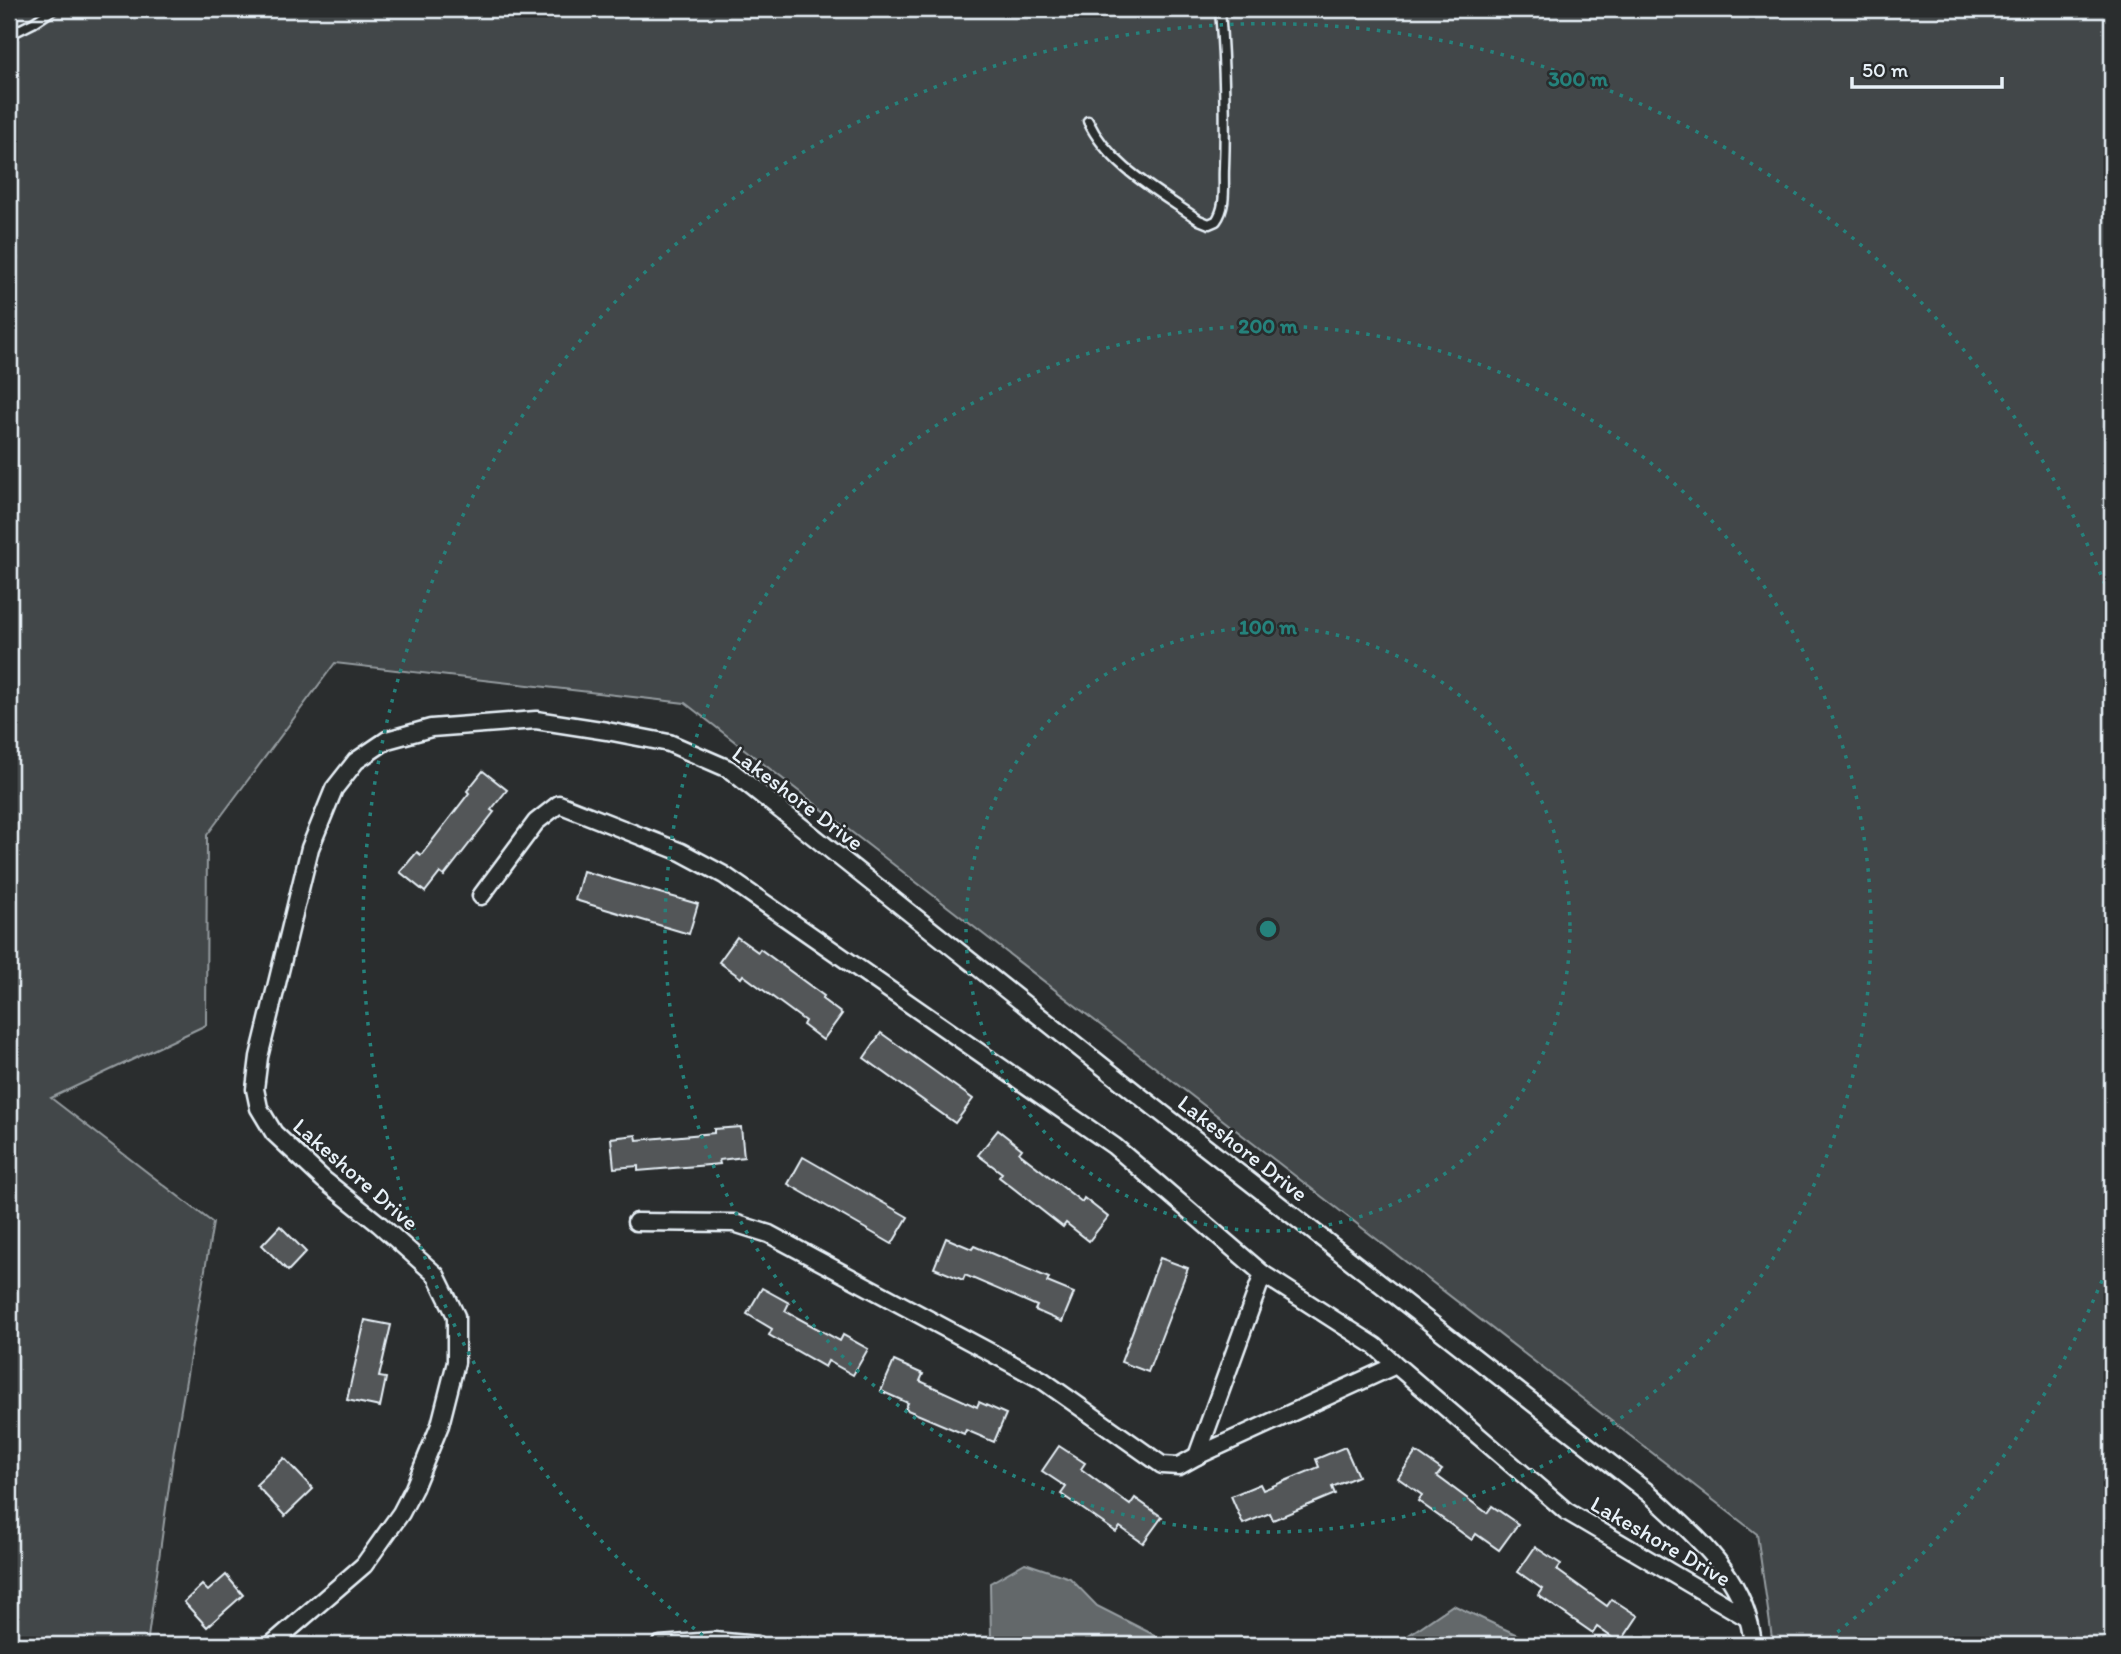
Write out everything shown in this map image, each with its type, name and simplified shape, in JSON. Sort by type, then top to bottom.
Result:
[{"type":"street","name":"Lakeshore Drive","points":[[271,1645],[363,1566],[401,1513],[440,1425],[456,1362],[456,1316],[436,1275],[294,1152],[274,1133],[258,1108],[255,1090],[259,1057],[310,848],[334,789],[356,761],[387,740],[431,728],[536,720],[669,743],[729,769],[1136,1093],[1651,1495],[1709,1549],[1737,1589],[1752,1633],[1753,1645]]},
{"type":"street","name":"Lakeshore Drive","points":[[481,896],[536,822],[559,804],[681,852],[723,875],[1114,1146],[1264,1274],[1375,1346],[1566,1511],[1746,1617]]},
{"type":"street","points":[[636,1222],[734,1223],[769,1234],[1042,1380],[1162,1465],[1179,1466],[1396,1365]]},
{"type":"street","points":[[1197,1456],[1264,1274]]},
{"type":"street","points":[[660,1645],[714,1641],[758,1645]]},
{"type":"lane","points":[[9,35],[54,9]]},
{"type":"lane","points":[[1088,121],[1108,152],[1126,167],[1199,219],[1209,224],[1216,221],[1223,209],[1226,128],[1220,9]]},
{"type":"lane","points":[[9,253],[12,258],[9,263]]},
{"type":"shaded area","points":[[9,9],[2112,9],[2112,1645],[1773,1645],[1757,1534],[685,703],[335,663],[207,835],[206,1025],[51,1098],[213,1223],[174,1450],[147,1645],[9,1645]]},
{"type":"shaded area","points":[[1025,1563],[1070,1578],[1097,1606],[1174,1645],[996,1645],[991,1639],[990,1583]]},
{"type":"shaded area","points":[[1453,1605],[1539,1645],[1394,1645]]},
{"type":"building","points":[[483,771],[507,790],[491,810],[494,812],[444,876],[440,873],[425,892],[400,872],[417,852],[421,855]]},
{"type":"building","points":[[583,871],[698,904],[689,934],[575,900]]},
{"type":"building","points":[[737,937],[758,952],[760,949],[824,996],[822,999],[842,1014],[823,1040],[803,1025],[805,1021],[743,975],[741,978],[719,962]]},
{"type":"building","points":[[881,1033],[973,1099],[955,1123],[864,1058]]},
{"type":"building","points":[[741,1127],[744,1157],[719,1160],[720,1164],[638,1171],[638,1166],[614,1168],[611,1138],[636,1135],[637,1140],[714,1133],[714,1129]]},
{"type":"building","points":[[998,1130],[1022,1149],[1019,1153],[1082,1202],[1084,1198],[1108,1217],[1089,1241],[1066,1223],[1063,1227],[999,1177],[1002,1173],[978,1155]]},
{"type":"building","points":[[803,1157],[908,1217],[892,1244],[788,1184]]},
{"type":"building","points":[[280,1226],[306,1252],[288,1271],[262,1245]]},
{"type":"building","points":[[946,1238],[972,1249],[974,1246],[1049,1278],[1047,1282],[1074,1293],[1062,1322],[1035,1310],[1037,1306],[965,1275],[963,1280],[934,1268]]},
{"type":"building","points":[[1160,1258],[1188,1268],[1148,1372],[1121,1362]]},
{"type":"building","points":[[762,1288],[789,1303],[785,1311],[840,1341],[843,1335],[868,1349],[853,1375],[828,1361],[825,1367],[769,1335],[772,1329],[747,1314]]},
{"type":"building","points":[[365,1320],[391,1325],[379,1377],[386,1378],[380,1407],[347,1400]]},
{"type":"building","points":[[894,1361],[923,1374],[920,1381],[977,1407],[979,1402],[1006,1414],[994,1442],[966,1430],[964,1434],[905,1409],[908,1403],[881,1391]]},
{"type":"building","points":[[1059,1446],[1085,1463],[1081,1469],[1130,1505],[1135,1498],[1162,1517],[1143,1543],[1120,1527],[1116,1532],[1061,1494],[1066,1487],[1042,1471]]},
{"type":"building","points":[[1345,1447],[1358,1476],[1332,1487],[1335,1494],[1273,1520],[1270,1513],[1243,1524],[1231,1496],[1260,1484],[1263,1490],[1319,1467],[1316,1459]]},
{"type":"building","points":[[1416,1452],[1442,1470],[1437,1476],[1487,1513],[1492,1506],[1518,1524],[1499,1550],[1476,1534],[1472,1540],[1418,1501],[1422,1495],[1398,1478]]},
{"type":"building","points":[[284,1458],[313,1489],[285,1516],[256,1485]]},
{"type":"building","points":[[1535,1547],[1561,1564],[1557,1570],[1607,1606],[1612,1599],[1638,1616],[1620,1643],[1597,1627],[1593,1633],[1538,1595],[1542,1589],[1518,1572]]},
{"type":"building","points":[[226,1575],[243,1595],[207,1627],[184,1602],[202,1585],[208,1591]]},
{"type":"waterway","points":[[2106,9],[2112,25]]}]
